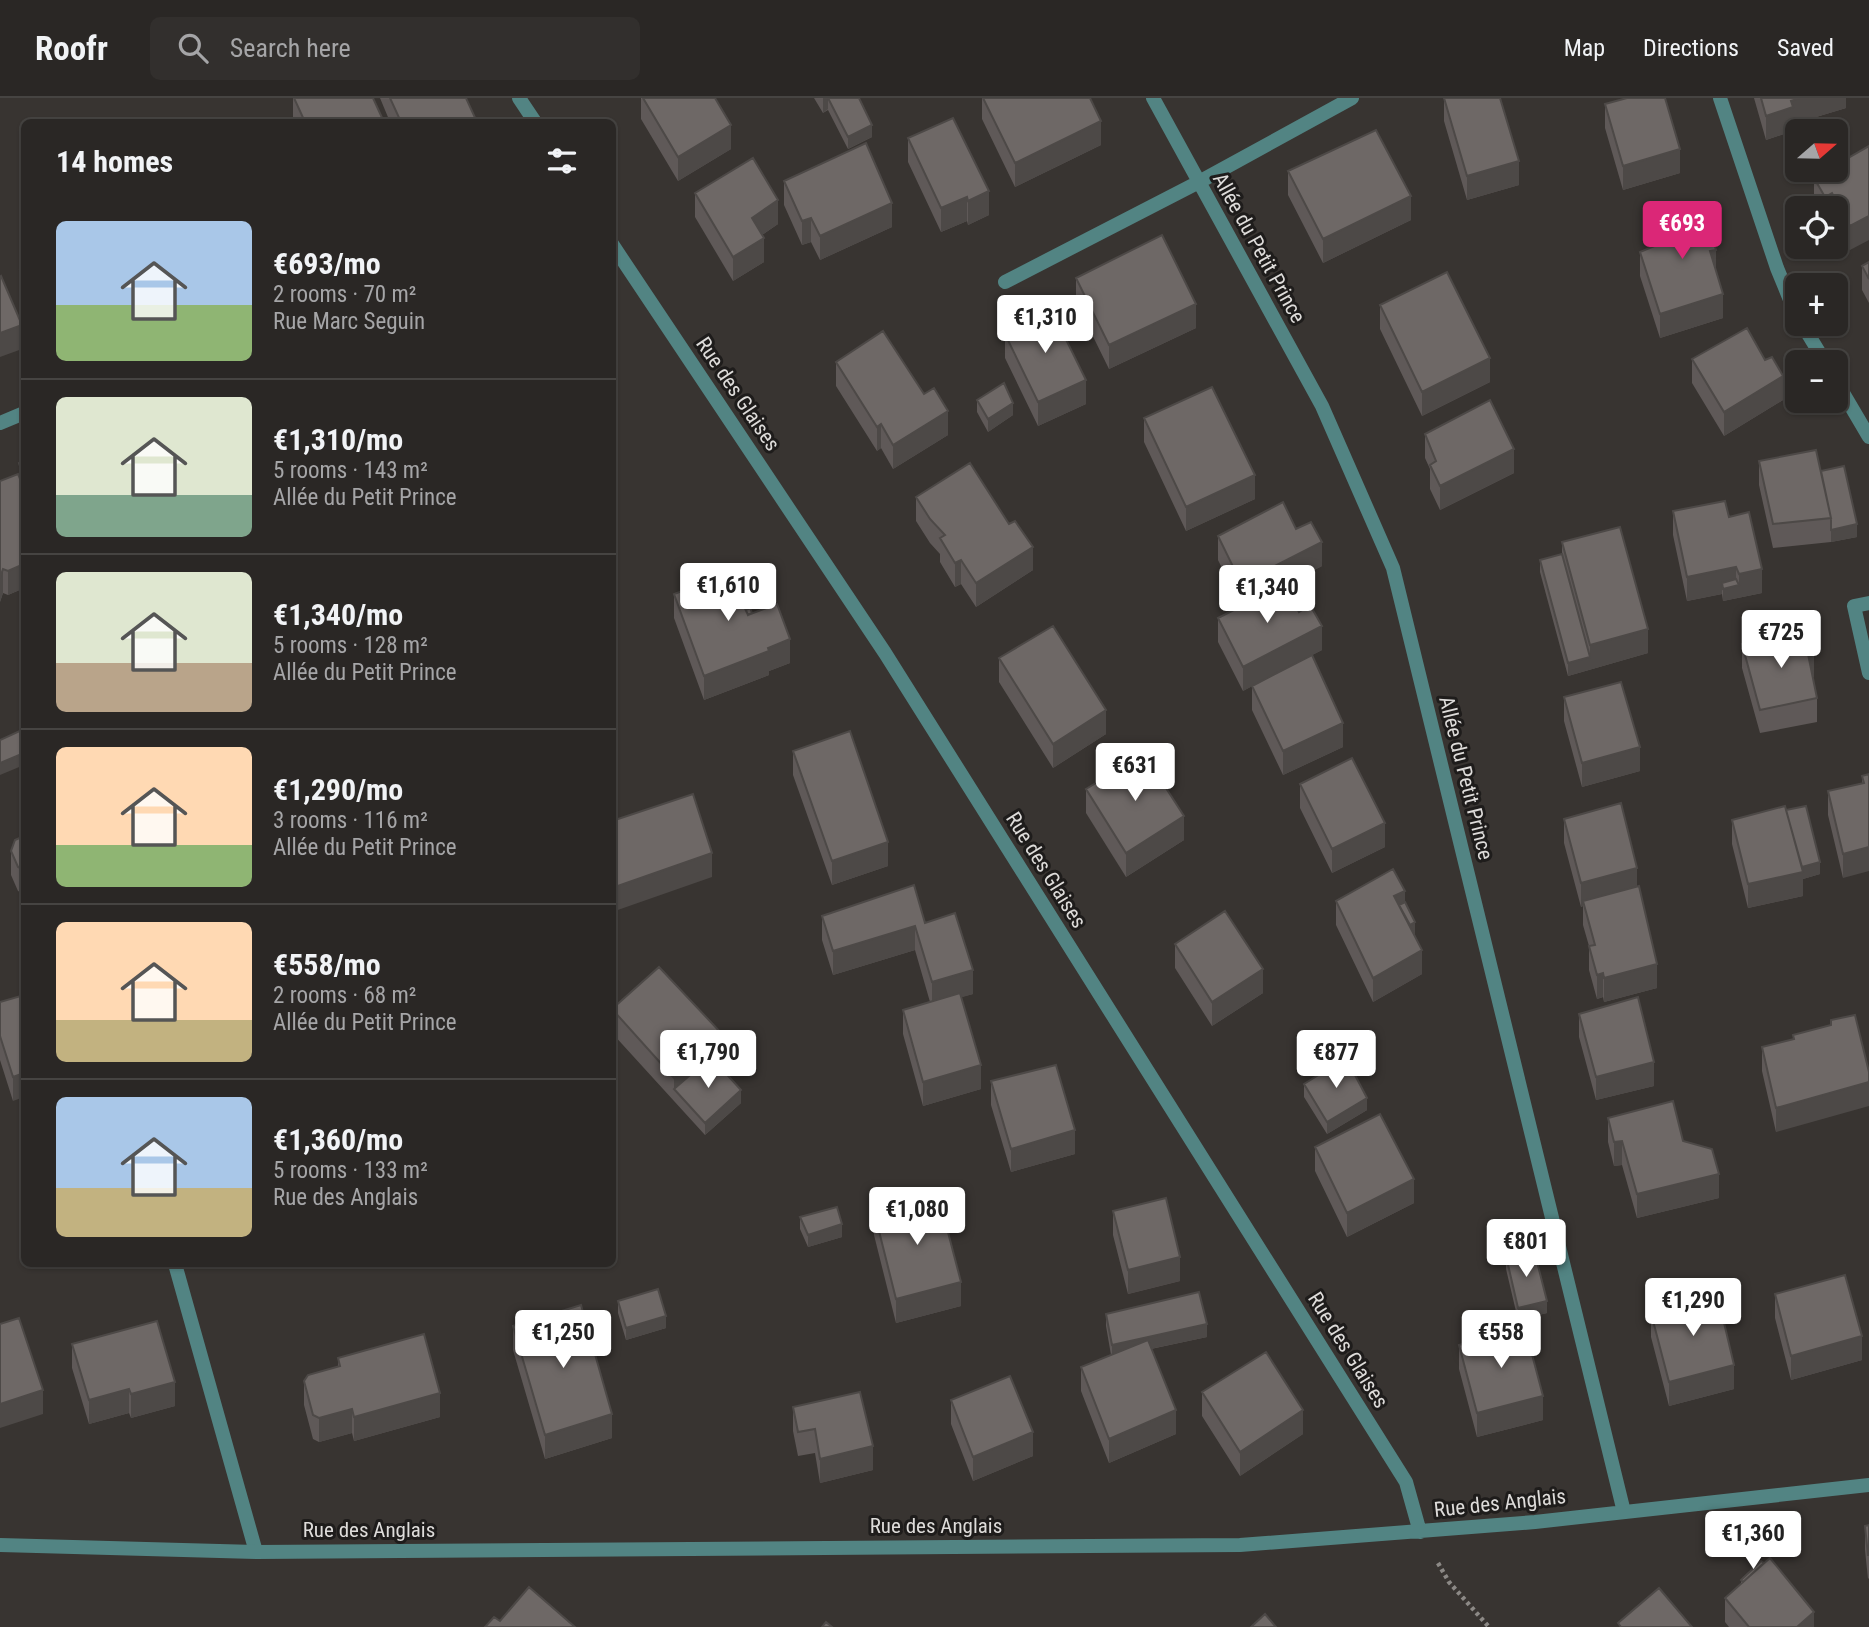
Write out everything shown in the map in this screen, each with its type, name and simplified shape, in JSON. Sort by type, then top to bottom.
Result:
[{"type":"street","points":[[519,98],[533,119]]},
{"type":"street","name":"Allée du Petit Prince","points":[[1153,98],[1322,406],[1393,568],[1625,1511]]},
{"type":"street","points":[[1005,282],[1199,182],[1352,98]]},
{"type":"street","points":[[1720,98],[1785,288]]},
{"type":"street","name":"Rue des Glaises","points":[[616,250],[892,665],[1406,1482],[1420,1532]]},
{"type":"street","points":[[1848,401],[1869,437]]},
{"type":"street","points":[[0,424],[21,414]]},
{"type":"street","points":[[1869,603],[1854,606],[1869,673]]},
{"type":"street","points":[[176,1267],[256,1552]]},
{"type":"street","name":"Rue des Anglais","points":[[0,1545],[256,1552],[1240,1545],[1420,1532],[1869,1485]]},
{"type":"path","points":[[1420,1532],[1449,1582],[1489,1627]]},
{"type":"building","points":[[294,98],[373,98],[383,119],[304,119]]},
{"type":"building","points":[[390,98],[466,98],[476,119],[400,119]]},
{"type":"building","points":[[643,98],[715,98],[731,125],[678,157]]},
{"type":"building","points":[[828,98],[859,98],[872,125],[848,137]]},
{"type":"building","points":[[983,98],[1090,98],[1101,121],[1015,163]]},
{"type":"building","points":[[1444,98],[1500,98],[1519,161],[1467,176]]},
{"type":"building","points":[[1627,98],[1665,98],[1680,149],[1623,166],[1605,104]]},
{"type":"building","points":[[1761,98],[1800,98],[1791,101],[1793,107],[1766,116]]},
{"type":"building","points":[[953,118],[989,191],[968,201],[967,197],[941,208],[908,138]]},
{"type":"building","points":[[1376,130],[1411,196],[1323,239],[1288,171]]},
{"type":"building","points":[[866,143],[892,203],[820,236],[811,218],[802,221],[784,181]]},
{"type":"building","points":[[1869,146],[1869,216],[1850,226],[1848,196],[1834,196],[1832,193],[1824,196],[1816,182],[1848,182],[1848,158]]},
{"type":"building","points":[[753,158],[778,200],[752,218],[764,238],[733,257],[695,193]]},
{"type":"building","points":[[1703,205],[1716,250],[1710,251],[1723,294],[1660,314],[1640,252],[1657,245],[1650,222]]},
{"type":"building","points":[[1162,235],[1196,304],[1109,345],[1076,278]]},
{"type":"building","points":[[1869,262],[1869,279],[1862,266]]},
{"type":"building","points":[[1447,272],[1490,358],[1422,392],[1380,305]]},
{"type":"building","points":[[0,277],[21,325],[0,333]]},
{"type":"building","points":[[1049,305],[1086,380],[1038,402],[1005,334],[1033,321],[1031,314]]},
{"type":"building","points":[[1747,328],[1765,360],[1772,357],[1783,376],[1724,412],[1692,359]]},
{"type":"building","points":[[883,331],[924,394],[934,388],[948,411],[893,445],[881,424],[877,427],[836,362]]},
{"type":"building","points":[[1004,383],[1013,403],[988,419],[977,400]]},
{"type":"building","points":[[1212,387],[1255,475],[1186,507],[1144,418]]},
{"type":"building","points":[[1490,400],[1514,449],[1440,486],[1430,465],[1436,461],[1425,434]]},
{"type":"building","points":[[1816,450],[1831,518],[1773,524],[1759,461]]},
{"type":"building","points":[[970,463],[1009,524],[1015,521],[1033,547],[976,583],[961,560],[955,563],[940,538],[945,535],[930,519],[916,497]]},
{"type":"building","points":[[1844,466],[1857,524],[1831,530],[1821,471]]},
{"type":"building","points":[[18,474],[21,482],[21,565],[8,571],[3,569],[0,578],[0,481]]},
{"type":"building","points":[[1725,501],[1729,517],[1749,512],[1762,569],[1739,574],[1736,567],[1687,577],[1673,511]]},
{"type":"building","points":[[1283,502],[1296,529],[1311,522],[1322,542],[1241,583],[1218,536]]},
{"type":"building","points":[[1620,527],[1648,629],[1590,645],[1562,542]]},
{"type":"building","points":[[1562,554],[1590,657],[1568,663],[1540,560]]},
{"type":"building","points":[[739,570],[750,596],[741,600],[748,615],[777,604],[790,639],[768,648],[769,651],[704,676],[674,594]]},
{"type":"building","points":[[1736,579],[1739,585],[1723,589],[1722,583]]},
{"type":"building","points":[[1285,584],[1299,612],[1310,605],[1322,626],[1243,667],[1218,618]]},
{"type":"building","points":[[1053,626],[1106,710],[1053,744],[999,658]]},
{"type":"building","points":[[1809,631],[1814,653],[1808,654],[1817,698],[1760,710],[1742,644]]},
{"type":"building","points":[[1312,655],[1343,723],[1283,751],[1252,686]]},
{"type":"building","points":[[1621,682],[1640,747],[1582,763],[1564,697]]},
{"type":"building","points":[[21,730],[21,754],[0,763],[0,740]]},
{"type":"building","points":[[850,731],[888,842],[832,861],[793,751]]},
{"type":"building","points":[[1144,754],[1184,816],[1126,853],[1086,789]]},
{"type":"building","points":[[1352,758],[1385,823],[1332,849],[1300,784]]},
{"type":"building","points":[[1869,774],[1869,847],[1843,854],[1828,791],[1864,783],[1862,776]]},
{"type":"building","points":[[693,794],[712,853],[616,887],[616,820]]},
{"type":"building","points":[[1621,803],[1637,868],[1581,883],[1564,819]]},
{"type":"building","points":[[1785,806],[1803,872],[1748,884],[1732,820]]},
{"type":"building","points":[[1806,806],[1820,862],[1802,867],[1786,810]]},
{"type":"building","points":[[21,837],[21,868],[11,851],[15,840]]},
{"type":"building","points":[[1393,869],[1405,891],[1394,896],[1422,950],[1373,978],[1336,901]]},
{"type":"building","points":[[914,885],[925,923],[955,913],[973,970],[932,982],[915,926],[833,951],[822,916]]},
{"type":"building","points":[[1639,886],[1657,964],[1604,978],[1603,973],[1597,975],[1589,946],[1595,945],[1583,901]]},
{"type":"building","points":[[1405,902],[1415,922],[1410,925],[1399,905]]},
{"type":"building","points":[[1225,911],[1263,969],[1212,1002],[1175,944]]},
{"type":"building","points":[[659,967],[723,1035],[674,1078],[616,1013],[616,1005]]},
{"type":"building","points":[[960,993],[981,1065],[923,1082],[903,1010]]},
{"type":"building","points":[[21,996],[21,1074],[13,1077],[0,1036],[0,1002]]},
{"type":"building","points":[[1638,997],[1654,1062],[1596,1077],[1579,1014]]},
{"type":"building","points":[[1855,1015],[1869,1082],[1776,1108],[1762,1047],[1831,1025],[1831,1020]]},
{"type":"building","points":[[711,1057],[741,1090],[705,1123],[674,1089]]},
{"type":"building","points":[[1346,1058],[1367,1098],[1327,1122],[1304,1084]]},
{"type":"building","points":[[1056,1065],[1075,1130],[1011,1149],[991,1081]]},
{"type":"building","points":[[1673,1101],[1683,1141],[1712,1149],[1719,1174],[1637,1194],[1622,1141],[1614,1142],[1608,1118]]},
{"type":"building","points":[[1380,1114],[1414,1179],[1347,1213],[1315,1147]]},
{"type":"building","points":[[938,1194],[961,1282],[896,1299],[874,1211]]},
{"type":"building","points":[[1166,1198],[1180,1257],[1128,1270],[1113,1211]]},
{"type":"building","points":[[837,1207],[842,1224],[808,1235],[800,1217]]},
{"type":"building","points":[[1534,1250],[1547,1301],[1518,1308],[1506,1256]]},
{"type":"building","points":[[1845,1275],[1862,1336],[1791,1356],[1775,1294]]},
{"type":"building","points":[[658,1289],[666,1316],[626,1328],[618,1301]]},
{"type":"building","points":[[1199,1292],[1207,1324],[1112,1345],[1106,1314]]},
{"type":"building","points":[[1717,1293],[1734,1365],[1669,1382],[1651,1313]]},
{"type":"building","points":[[581,1305],[612,1414],[545,1435],[513,1326]]},
{"type":"building","points":[[19,1318],[43,1390],[0,1404],[0,1324]]},
{"type":"building","points":[[157,1321],[175,1382],[131,1394],[129,1389],[89,1400],[72,1344]]},
{"type":"building","points":[[1525,1328],[1543,1396],[1477,1413],[1459,1345]]},
{"type":"building","points":[[424,1334],[440,1393],[354,1417],[352,1409],[319,1418],[313,1415],[304,1381],[308,1375],[340,1366],[338,1358]]},
{"type":"building","points":[[1148,1340],[1176,1410],[1109,1439],[1081,1367]]},
{"type":"building","points":[[1266,1352],[1303,1410],[1240,1452],[1202,1392]]},
{"type":"building","points":[[1010,1376],[1033,1432],[973,1457],[951,1400]]},
{"type":"building","points":[[860,1392],[873,1446],[820,1459],[815,1429],[798,1432],[793,1407]]},
{"type":"building","points":[[1869,1525],[1869,1555],[1868,1555],[1865,1526]]},
{"type":"building","points":[[1770,1558],[1814,1612],[1797,1627],[1749,1627],[1725,1598]]},
{"type":"building","points":[[1761,1561],[1764,1563],[1743,1582],[1741,1580]]},
{"type":"building","points":[[529,1587],[575,1627],[485,1627],[494,1617],[500,1621]]},
{"type":"building","points":[[1659,1588],[1692,1627],[1621,1627],[1618,1623]]},
{"type":"building","points":[[1265,1614],[1276,1627],[1251,1627]]}]
